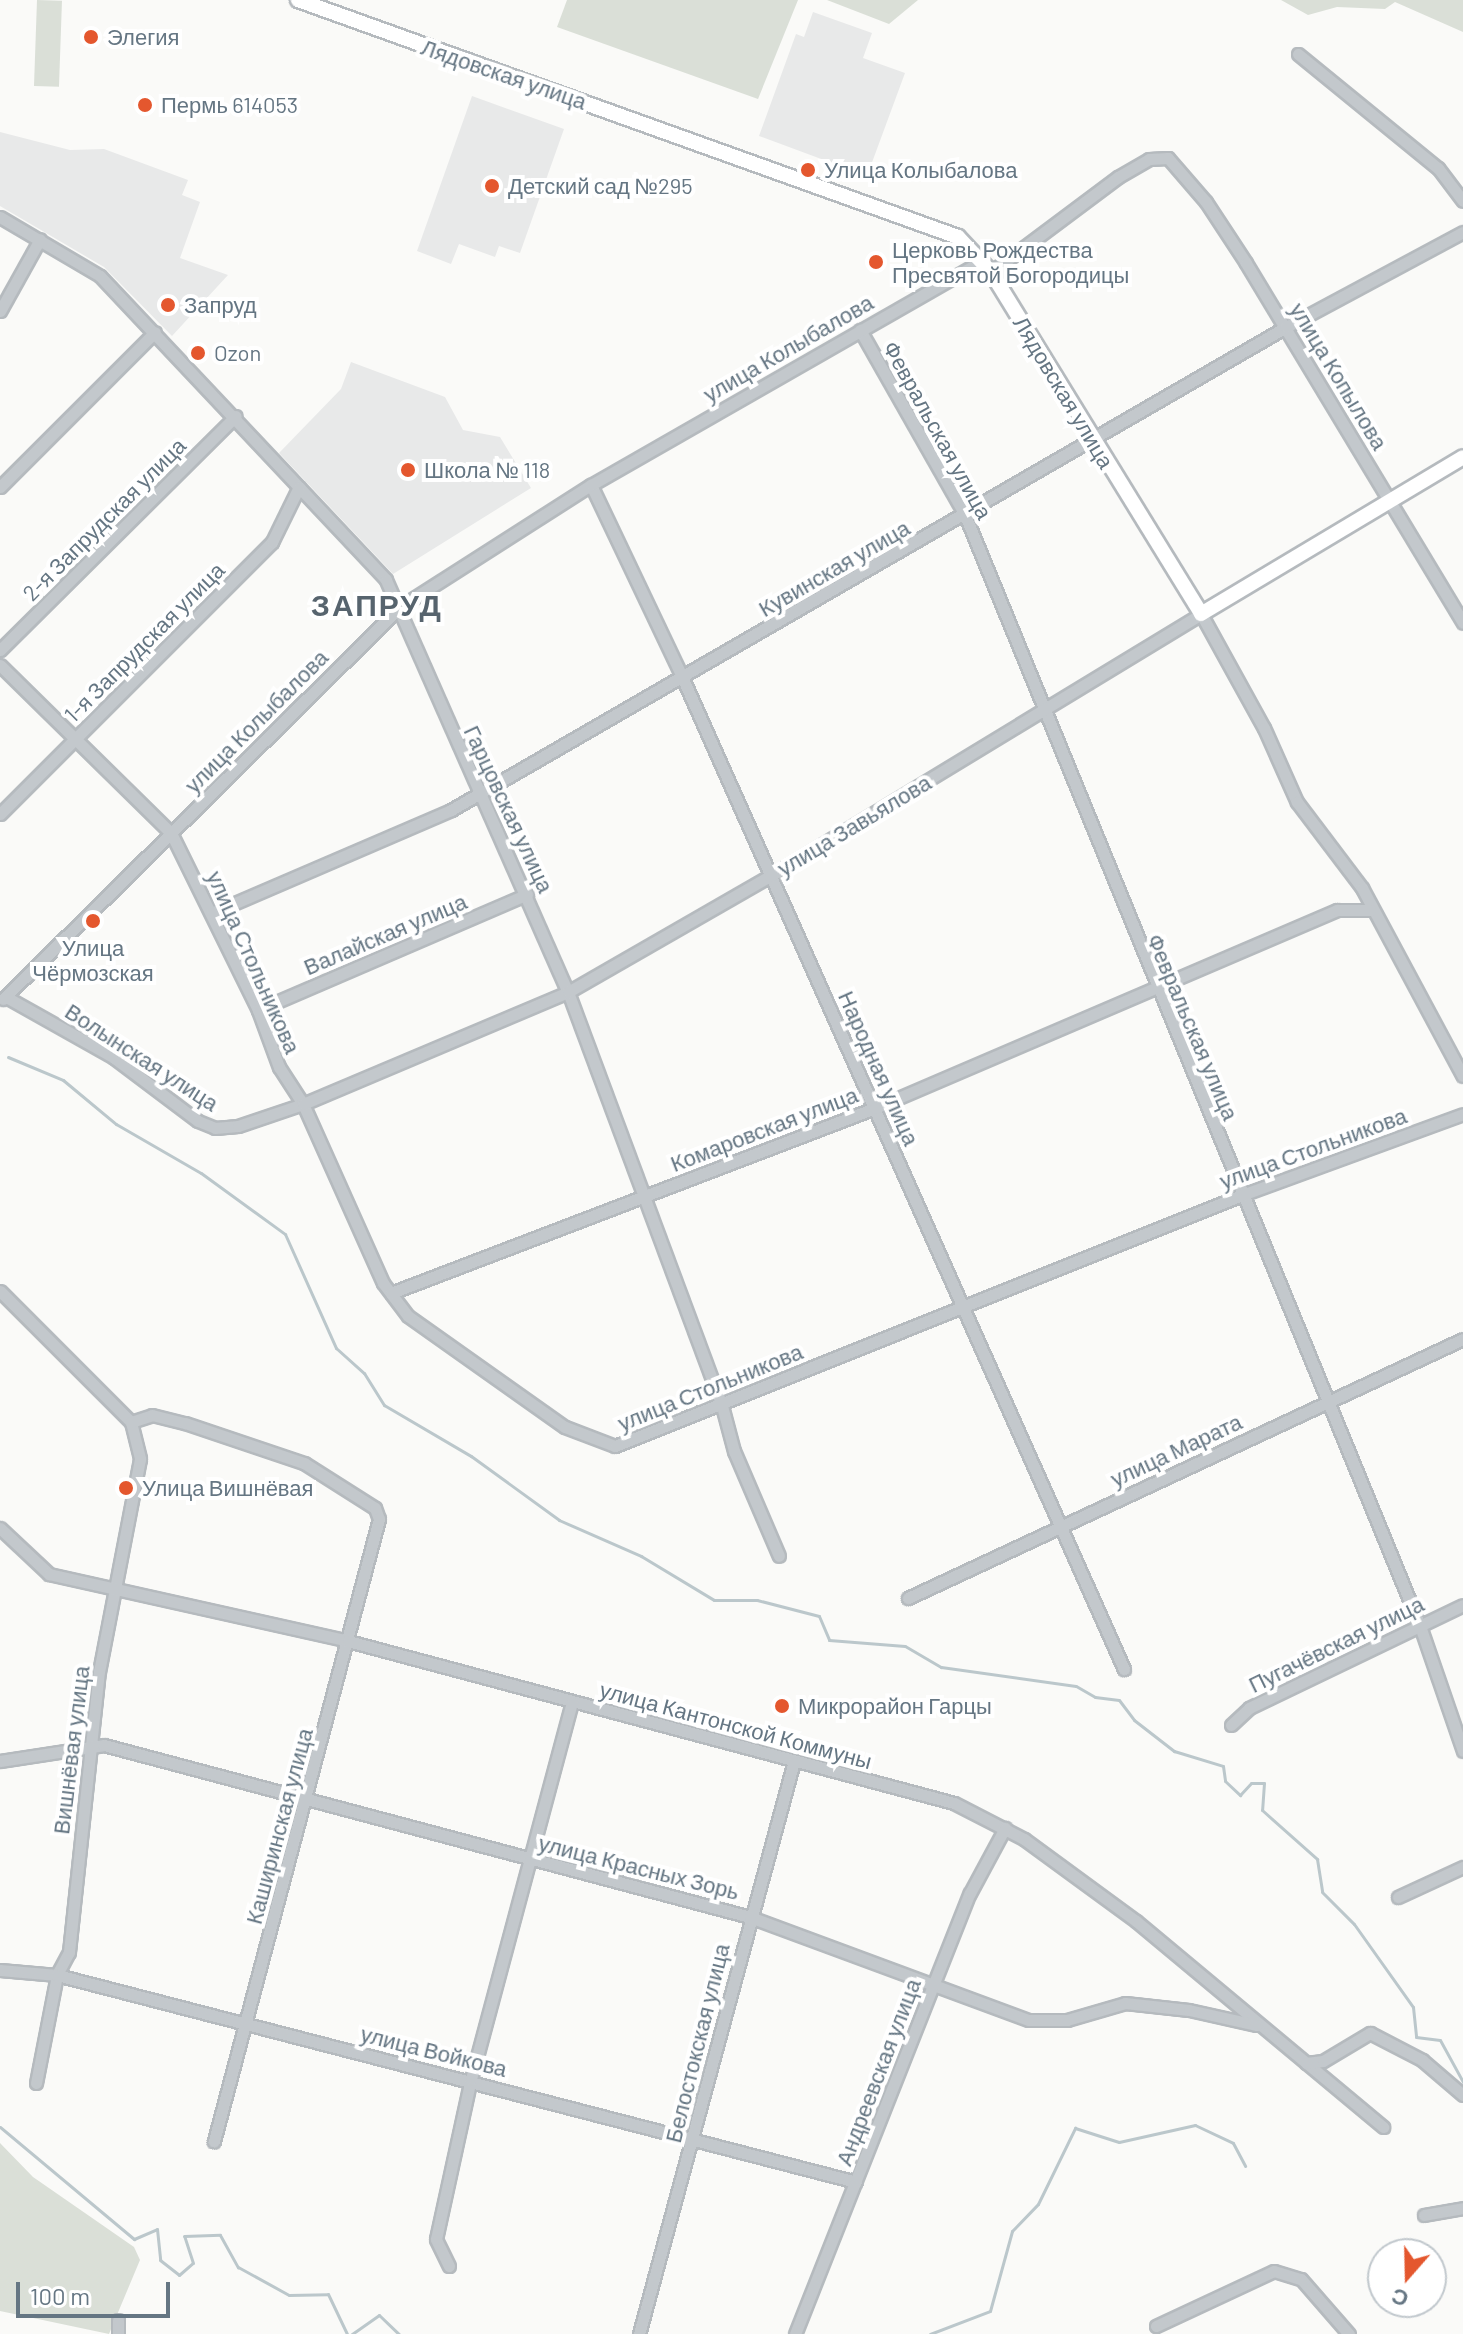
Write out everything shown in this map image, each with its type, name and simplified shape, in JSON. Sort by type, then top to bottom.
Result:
[{"type":"main road","name":"Лядовская улица","points":[[298,0],[958,237],[986,267],[1201,614]]},
{"type":"main road","name":"улица Завьялова","points":[[1201,614],[1463,457]]},
{"type":"street","points":[[1298,54],[1438,168],[1463,201]]},
{"type":"street","name":"улица Колыбалова","points":[[3,999],[400,607],[591,485],[860,330],[986,267],[1149,159],[1168,158]]},
{"type":"street","name":"улица Копылова","points":[[1168,158],[1206,202],[1286,327],[1463,623]]},
{"type":"street","name":"Гарцовская улица","points":[[0,217],[100,276],[236,416],[386,580],[568,992],[722,1406],[734,1451],[779,1556]]},
{"type":"street","name":"Кувинская улица","points":[[212,913],[480,793],[683,679],[1286,327],[1463,232]]},
{"type":"street","points":[[0,311],[40,239]]},
{"type":"street","name":"Февральская улица","points":[[860,330],[965,515],[1155,989],[1420,1626],[1463,1751]]},
{"type":"street","points":[[0,487],[155,332]]},
{"type":"street","name":"2-я Запрудская улица","points":[[0,650],[236,416]]},
{"type":"street","name":"Народная улица","points":[[591,485],[683,679],[965,1306],[1124,1669]]},
{"type":"street","name":"1-я Запрудская улица","points":[[0,814],[272,542],[299,487]]},
{"type":"street","name":"улица Завьялова","points":[[215,1128],[238,1126],[303,1104],[568,992],[770,876],[1201,614]]},
{"type":"street","name":"Лядовская улица","points":[[1201,614],[1297,802],[1362,888],[1370,910],[1463,1076]]},
{"type":"street","name":"улица Стольникова","points":[[0,665],[171,833],[258,1010],[279,1067],[303,1104],[391,1293],[408,1316],[469,1363],[565,1427],[615,1446],[722,1406],[1242,1195],[1463,1114]]},
{"type":"street","name":"Валайская улица","points":[[258,1010],[527,894]]},
{"type":"street","name":"Комаровская улица","points":[[391,1293],[875,1108],[1141,990],[1155,989],[1337,910],[1370,910]]},
{"type":"street","name":"Волынская улица","points":[[3,999],[113,1057],[198,1121],[215,1128]]},
{"type":"street","points":[[0,1291],[131,1422]]},
{"type":"street","name":"улица Марата","points":[[908,1598],[1463,1339]]},
{"type":"street","name":"Каширинская улица","points":[[131,1422],[152,1415],[304,1463],[375,1508],[379,1519],[307,1801],[214,2141]]},
{"type":"street","name":"Вишнёвая улица","points":[[36,2083],[57,1975],[69,1952],[90,1745],[140,1459],[131,1422]]},
{"type":"street","name":"улица Кантонской Коммуны","points":[[0,1528],[49,1574],[348,1641],[954,1803],[1005,1828],[1136,1921],[1383,2127]]},
{"type":"street","name":"Пугачёвская улица","points":[[1231,1725],[1249,1708],[1463,1605]]},
{"type":"street","points":[[449,2266],[436,2239],[471,2079],[572,1702]]},
{"type":"street","name":"улица Красных Зорь","points":[[0,1761],[90,1745],[750,1917],[935,1982],[974,2003],[1029,2020],[1067,2020],[1125,2003],[1189,2010],[1260,2026]]},
{"type":"street","name":"Белостокская улица","points":[[639,2334],[794,1761]]},
{"type":"street","name":"Андреевская улица","points":[[795,2334],[970,1893],[1005,1828]]},
{"type":"street","points":[[1398,1897],[1463,1867]]},
{"type":"street","name":"улица Войкова","points":[[0,1970],[57,1975],[471,2079],[856,2182]]},
{"type":"street","points":[[1306,2063],[1323,2061],[1370,2033],[1422,2060],[1463,2095]]},
{"type":"street","points":[[1424,2215],[1463,2208]]},
{"type":"street","points":[[1156,2326],[1274,2271],[1301,2279],[1349,2334]]},
{"type":"street","points":[[118,2320],[118,2334]]},
{"type":"shaded area","points":[[37,0],[62,1],[59,87],[34,86]]},
{"type":"shaded area","points":[[567,0],[798,0],[758,99],[557,27]]},
{"type":"shaded area","points":[[827,0],[918,0],[889,24]]},
{"type":"shaded area","points":[[1281,0],[1463,0],[1463,32],[1395,2],[1385,9],[1337,7],[1308,15]]},
{"type":"shaded area","points":[[813,12],[872,33],[863,58],[905,73],[867,176],[759,136],[796,34],[804,37]]},
{"type":"shaded area","name":"Детский сад №295","points":[[472,96],[564,129],[520,253],[499,246],[495,257],[459,244],[451,264],[417,251]]},
{"type":"shaded area","points":[[0,132],[70,150],[104,149],[188,180],[182,195],[200,202],[180,258],[228,275],[172,336],[104,267],[0,206]]},
{"type":"shaded area","name":"Школа № 118","points":[[351,362],[445,397],[463,430],[500,437],[531,488],[393,574],[279,453],[341,389]]},
{"type":"shaded area","points":[[0,2143],[33,2177],[134,2247],[140,2260],[109,2334],[0,2311]]},
{"type":"waterway","points":[[8,1057],[63,1080],[116,1124],[201,1173],[285,1234],[336,1348],[364,1373],[384,1405],[471,1456],[559,1520],[641,1556],[714,1600],[757,1600],[819,1616],[829,1640],[905,1646],[941,1667],[1076,1686],[1095,1697],[1119,1700],[1134,1720],[1174,1751],[1223,1766],[1225,1781],[1240,1795],[1251,1783],[1264,1783],[1262,1810],[1317,1859],[1322,1892],[1354,1924],[1413,2007],[1416,2037],[1440,2040],[1463,2082]]},
{"type":"waterway","points":[[930,2334],[990,2311],[1012,2231],[1038,2204],[1075,2128],[1119,2142],[1195,2125],[1233,2143],[1245,2166]]},
{"type":"waterway","points":[[0,2127],[134,2239],[157,2229],[160,2260],[179,2275],[193,2263],[184,2236],[220,2235],[238,2267],[289,2295],[328,2294],[347,2334]]},
{"type":"waterway","points":[[352,2334],[379,2315],[399,2334]]},
{"type":"place","name":"Элегия","points":[[91,37]]},
{"type":"place","name":"Пермь 614053","points":[[145,105]]},
{"type":"place","name":"Улица Колыбалова","points":[[808,170]]},
{"type":"place","name":"Детский сад №295","points":[[492,186]]},
{"type":"place","name":"Церковь Рождества Пресвятой Богородицы","points":[[876,262]]},
{"type":"place","name":"Запруд","points":[[168,305]]},
{"type":"place","name":"Ozon","points":[[198,353]]},
{"type":"place","name":"Школа № 118","points":[[408,470]]},
{"type":"place","name":"Улица Чёрмозская","points":[[93,921]]},
{"type":"place","name":"Улица Вишнёвая","points":[[126,1488]]},
{"type":"place","name":"Микрорайон Гарцы","points":[[782,1706]]},
{"type":"district","name":"ЗАПРУД","points":[[377,604]]}]
